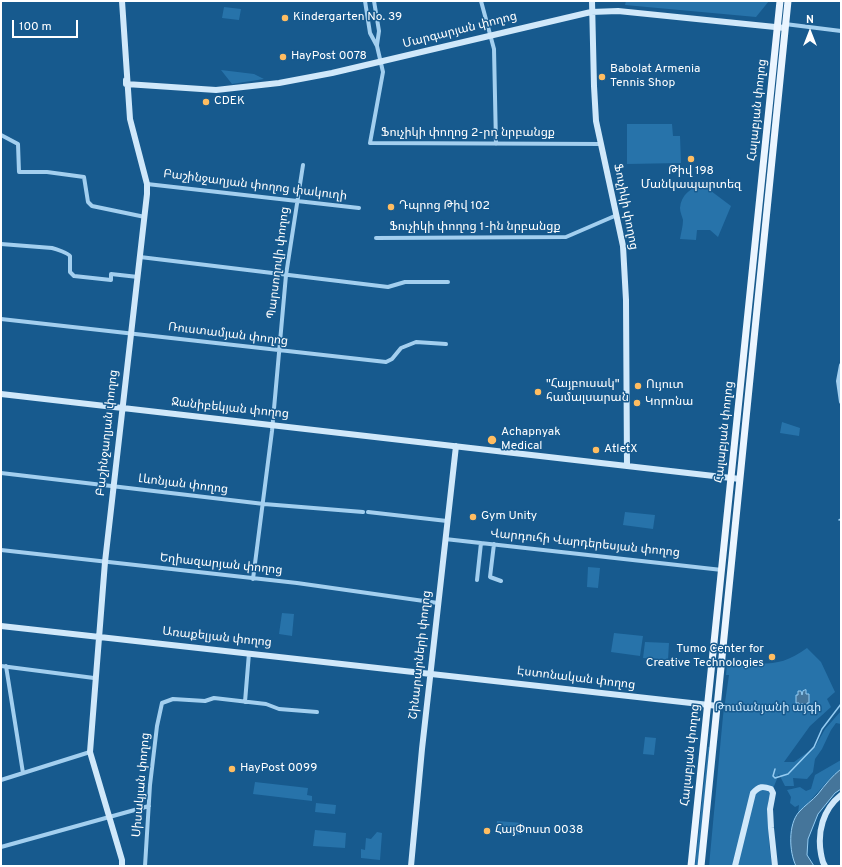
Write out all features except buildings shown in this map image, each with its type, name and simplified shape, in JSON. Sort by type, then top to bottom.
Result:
[{"type":"main road","name":"Բաշինջաղյան փողոց","points":[[121,1],[126,83],[130,119],[147,184],[138,277],[105,562],[94,678],[90,752],[122,860],[122,866]]},
{"type":"main road","name":"Ֆուչիկի փողոց","points":[[592,1],[591,11],[596,121],[623,246],[626,300],[627,466]]},
{"type":"main road","name":"Հալաբյան փողոց","points":[[691,866],[780,1]]},
{"type":"main road","name":"Հալաբյան փողոց","points":[[701,866],[788,1]]},
{"type":"main road","name":"Մարգարյան փողոց","points":[[126,83],[229,90],[279,83],[381,61],[591,11],[618,11],[785,26]]},
{"type":"main road","points":[[749,305],[754,303],[757,306]]},
{"type":"main road","name":"Ջանիբեկյան փողոց","points":[[1,394],[740,479]]},
{"type":"main road","points":[[737,419],[741,422],[746,420]]},
{"type":"main road","name":"Շինարարների փողոց","points":[[411,866],[456,446]]},
{"type":"main road","name":"Առաքելյան փողոց","points":[[1,626],[431,673]]},
{"type":"main road","name":"Էստոնական փողոց","points":[[431,673],[707,706],[718,706]]},
{"type":"main road","points":[[736,866],[753,793],[758,788],[764,786],[771,789],[773,793],[770,810],[775,866]]},
{"type":"main road","points":[[825,866],[819,845],[820,832],[823,820],[829,808],[841,795]]},
{"type":"street","points":[[365,1],[370,33],[377,46],[381,61]]},
{"type":"street","points":[[374,1],[379,31],[377,46]]},
{"type":"street","points":[[481,1],[494,49],[496,144]]},
{"type":"street","name":"Մարգարյան փողոց","points":[[785,26],[841,31]]},
{"type":"street","points":[[370,33],[379,31]]},
{"type":"street","name":"Ֆուչիկի փողոց 2-րդ նրբանցք","points":[[381,61],[383,72],[370,143],[601,144]]},
{"type":"street","points":[[1,135],[18,144],[19,172],[48,172],[84,177],[88,202],[92,206],[144,217]]},
{"type":"street","name":"Պարսողովի փողոց","points":[[253,579],[264,504],[273,425],[286,275],[303,165]]},
{"type":"street","name":"Բաշինջաղյան փողոց փակուղի","points":[[147,184],[359,208]]},
{"type":"street","name":"Ֆուչիկի փողոց 1-ին նրբանցք","points":[[376,238],[566,237],[617,215]]},
{"type":"street","points":[[1,244],[19,244],[52,248],[60,252],[67,253],[70,256],[70,272],[74,276],[111,280],[111,274],[138,277]]},
{"type":"street","points":[[140,257],[388,287],[405,282],[448,282]]},
{"type":"street","name":"Ռուստամյան փողոց","points":[[1,319],[386,362],[392,359],[401,348],[416,342],[446,344]]},
{"type":"street","points":[[841,365],[838,381],[841,402]]},
{"type":"street","name":"Լևոնյան փողոց","points":[[1,474],[264,504],[447,520]]},
{"type":"street","name":"Վարդուհի Վարդերեսյան փողոց","points":[[445,539],[722,570]]},
{"type":"street","points":[[478,580],[481,543]]},
{"type":"street","points":[[494,544],[490,577],[501,580]]},
{"type":"street","name":"Եղիազարյան փողոց","points":[[1,550],[297,583],[438,603]]},
{"type":"street","points":[[249,653],[245,702],[266,704],[279,708],[317,712]]},
{"type":"street","points":[[23,773],[4,666],[94,678]]},
{"type":"street","name":"Սիսակյան փողոց","points":[[145,866],[155,740],[160,707],[165,701],[173,699],[204,701],[214,698],[245,702]]},
{"type":"street","points":[[1,780],[90,752]]},
{"type":"street","points":[[1,847],[149,806]]},
{"type":"green space","points":[[626,1],[769,1],[756,17],[625,5]]},
{"type":"green space","points":[[224,7],[241,9],[239,20],[222,18]]},
{"type":"green space","points":[[221,70],[254,74],[264,79],[232,84]]},
{"type":"green space","points":[[627,124],[672,124],[673,136],[680,136],[681,163],[627,164]]},
{"type":"green space","points":[[703,185],[731,206],[718,237],[710,230],[697,230],[696,240],[680,239],[683,222],[680,208],[682,199],[687,192]]},
{"type":"green space","points":[[782,422],[800,428],[799,436],[780,433]]},
{"type":"green space","points":[[625,512],[655,515],[653,529],[623,525]]},
{"type":"green space","points":[[588,567],[600,568],[598,588],[587,587]]},
{"type":"green space","points":[[282,613],[294,614],[292,636],[279,634]]},
{"type":"green space","points":[[614,633],[643,636],[640,656],[611,652]]},
{"type":"green space","points":[[645,642],[669,643],[668,660],[643,658]]},
{"type":"green space","name":"Թումանյանի այգի","points":[[807,648],[821,662],[835,692],[827,699],[831,707],[810,726],[784,762],[794,762],[815,747],[825,729],[841,711],[841,724],[836,723],[831,730],[822,749],[815,759],[813,772],[807,779],[793,778],[794,786],[785,786],[779,774],[768,801],[769,843],[772,866],[709,866],[723,716],[729,675],[726,675],[727,664],[730,664],[731,662],[762,664],[780,662]]},
{"type":"green space","points":[[645,737],[656,738],[654,755],[643,754]]},
{"type":"green space","points":[[708,747],[710,747],[698,866],[695,866]]},
{"type":"green space","points":[[841,760],[841,769],[798,813],[799,805],[795,807],[790,803],[791,797],[787,790],[800,787],[806,791],[811,789],[815,775]]},
{"type":"green space","points":[[255,782],[308,788],[307,795],[312,796],[312,801],[253,794]]},
{"type":"green space","points":[[316,803],[336,805],[335,814],[315,812]]},
{"type":"green space","points":[[497,821],[523,823],[522,835],[496,832]]},
{"type":"green space","points":[[315,830],[346,833],[345,848],[313,846]]},
{"type":"green space","points":[[377,832],[382,833],[380,860],[361,858],[361,849],[365,850],[366,838],[371,839]]},
{"type":"shaded area","points":[[806,690],[806,694],[809,694],[809,703],[807,703],[807,706],[803,707],[802,703],[802,706],[799,706],[799,703],[796,703],[796,695],[798,695],[798,691],[801,691],[802,695],[803,691]]},
{"type":"shaded area","points":[[841,769],[841,789],[835,793],[818,814],[808,839],[807,855],[814,866],[796,866],[791,846],[791,831],[795,817]]},
{"type":"waterway","points":[[775,769],[773,776],[775,778],[788,774],[814,747],[822,729],[841,704]]},
{"type":"place","name":"Kindergarten No. 39","points":[[285,18]]},
{"type":"place","name":"HayPost 0078","points":[[283,57]]},
{"type":"place","name":"Babolat Armenia Tennis Shop","points":[[602,77]]},
{"type":"place","name":"CDEK","points":[[206,102]]},
{"type":"place","name":"Թիվ 198 Մանկապարտեզ","points":[[691,159]]},
{"type":"place","name":"Դպրոց Թիվ 102","points":[[391,207]]},
{"type":"place","name":"Ույուտ","points":[[638,386]]},
{"type":"place","name":"\"Հայբուսակ\" համալսարան","points":[[538,392]]},
{"type":"place","name":"Կորոնա","points":[[637,403]]},
{"type":"place","name":"Achapnyak Medical","points":[[492,440]]},
{"type":"place","name":"AtletX","points":[[596,450]]},
{"type":"place","name":"Gym Unity","points":[[473,517]]},
{"type":"place","name":"Tumo Center for Creative Technologies","points":[[772,657]]},
{"type":"place","name":"HayPost 0099","points":[[232,769]]},
{"type":"place","name":"ՀայՓոստ 0038","points":[[487,831]]}]
